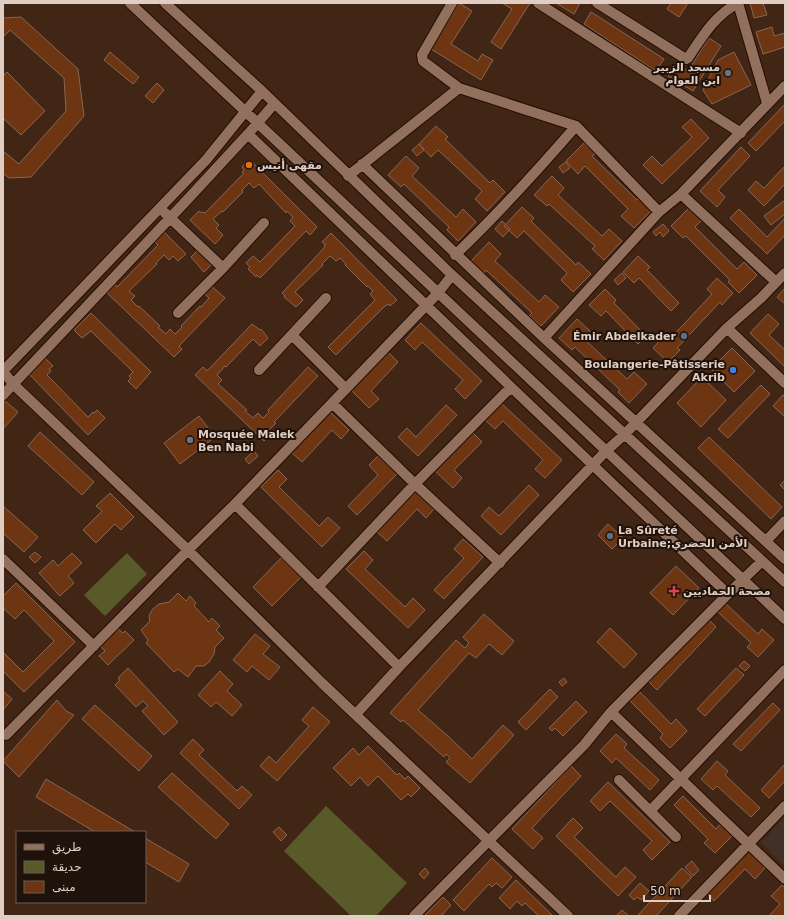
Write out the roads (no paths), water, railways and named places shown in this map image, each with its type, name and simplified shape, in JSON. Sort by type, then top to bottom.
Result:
[{"type":"street","points":[[130,3],[785,620]]},
{"type":"street","points":[[165,3],[262,91],[452,276],[785,582]]},
{"type":"street","points":[[452,3],[422,55],[422,58],[426,63],[459,88],[576,126],[660,212]]},
{"type":"street","points":[[539,3],[741,133]]},
{"type":"street","points":[[596,3],[686,59],[723,6],[738,3],[767,103]]},
{"type":"street","points":[[544,338],[660,212],[681,194],[785,86]]},
{"type":"street","points":[[348,176],[459,88]]},
{"type":"street","points":[[262,91],[206,160],[3,371],[13,384],[188,550],[322,683],[568,916]]},
{"type":"street","points":[[3,395],[258,124],[274,104]]},
{"type":"street","points":[[455,255],[520,190],[576,126]]},
{"type":"street","points":[[248,134],[510,387],[728,594]]},
{"type":"street","points":[[362,164],[455,255],[785,559]]},
{"type":"street","points":[[681,194],[776,282]]},
{"type":"street","points":[[160,209],[223,268]]},
{"type":"street","points":[[178,313],[223,268],[264,223]]},
{"type":"street","points":[[356,714],[399,667],[606,451],[625,434],[728,328],[785,274]]},
{"type":"street","points":[[6,735],[235,504],[438,293],[452,276]]},
{"type":"street","points":[[259,370],[326,298]]},
{"type":"street","points":[[46,326],[57,336]]},
{"type":"street","points":[[728,328],[785,383]]},
{"type":"street","points":[[292,335],[346,389]]},
{"type":"street","points":[[318,587],[414,484],[510,387]]},
{"type":"street","points":[[332,403],[414,484],[500,563]]},
{"type":"street","points":[[235,504],[399,667]]},
{"type":"street","points":[[766,541],[785,521]]},
{"type":"street","points":[[3,559],[94,646]]},
{"type":"street","points":[[414,916],[584,745],[611,712],[762,561]]},
{"type":"street","points":[[650,811],[785,670]]},
{"type":"street","points":[[611,712],[785,879]]},
{"type":"street","points":[[619,780],[676,837]]},
{"type":"street","points":[[679,916],[785,806]]},
{"type":"place","name":"مسجد الزبير ابن العوام","points":[[728,73]]},
{"type":"place","name":"مقهى أنيس","points":[[249,165]]},
{"type":"place","name":"Émir Abdelkader","points":[[684,336]]},
{"type":"place","name":"Boulangerie-Pâtisserie Akrib","points":[[733,370]]},
{"type":"place","name":"Mosquée Malek Ben Nabi","points":[[190,440]]},
{"type":"place","name":"La Sûreté Urbaine;الأمن الحضري","points":[[610,536]]},
{"type":"place","name":"مصحة الحماديين","points":[[674,591]]}]
